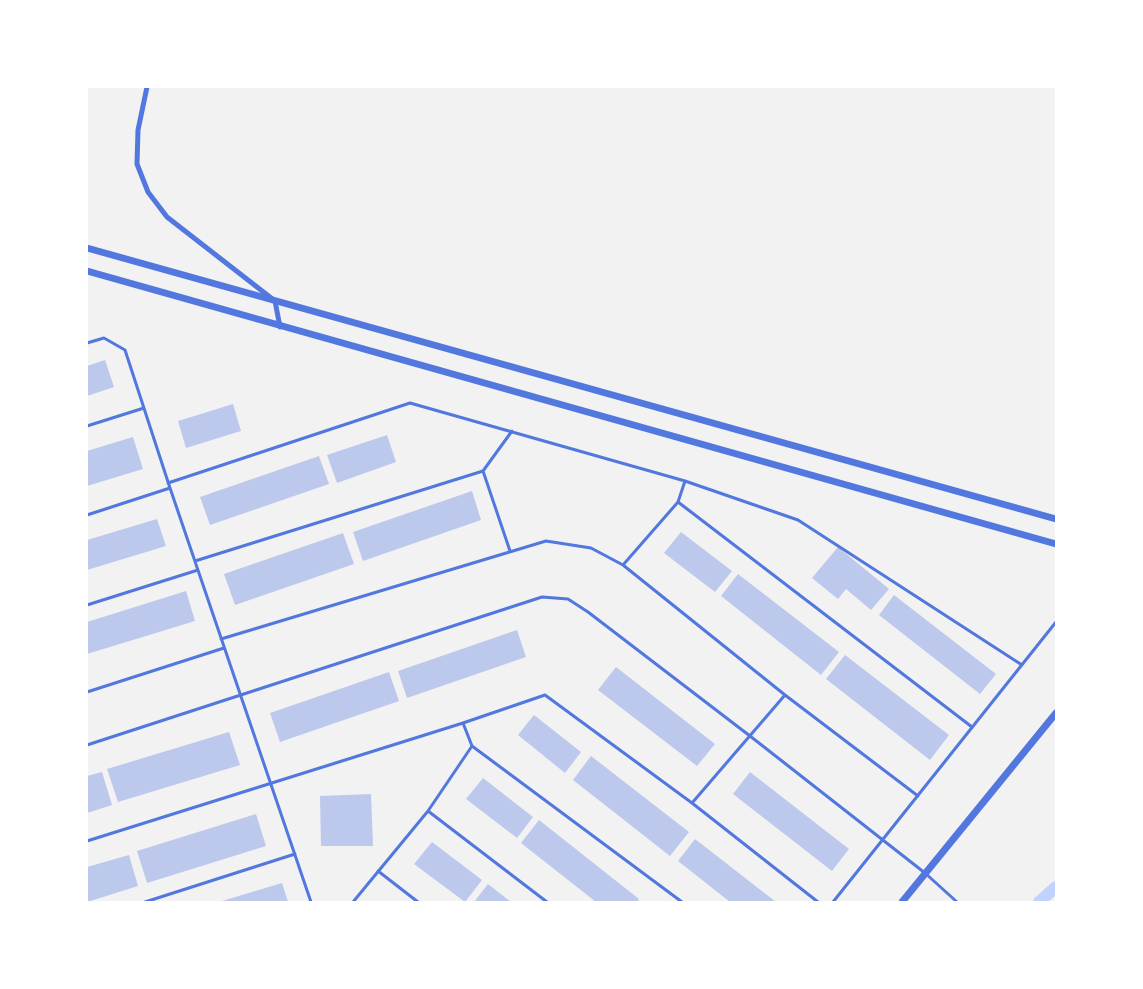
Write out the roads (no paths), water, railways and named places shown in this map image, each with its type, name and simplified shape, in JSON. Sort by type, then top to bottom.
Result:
[{"type":"street","points":[[147,87],[138,130],[137,164],[148,192],[167,216],[275,301],[280,327]]},
{"type":"street","points":[[87,248],[1056,519]]},
{"type":"street","points":[[87,271],[1056,544]]},
{"type":"street","points":[[902,902],[1056,713]]},
{"type":"lane","points":[[87,343],[104,338],[125,350],[239,694],[311,902]]},
{"type":"lane","points":[[168,483],[410,403],[685,481],[798,520],[1022,664]]},
{"type":"lane","points":[[87,426],[144,408]]},
{"type":"lane","points":[[195,561],[483,471],[512,431]]},
{"type":"lane","points":[[483,471],[510,551]]},
{"type":"lane","points":[[623,565],[678,502],[685,481]]},
{"type":"lane","points":[[87,515],[170,488]]},
{"type":"lane","points":[[678,502],[972,728]]},
{"type":"lane","points":[[221,639],[546,541],[591,548],[623,565],[785,695],[918,795]]},
{"type":"lane","points":[[87,605],[198,570]]},
{"type":"lane","points":[[87,745],[542,597],[568,599],[750,736],[925,873],[957,902]]},
{"type":"lane","points":[[833,902],[1056,622]]},
{"type":"lane","points":[[87,692],[224,648]]},
{"type":"lane","points":[[87,841],[545,695],[692,803],[818,902]]},
{"type":"lane","points":[[692,803],[785,695]]},
{"type":"lane","points":[[463,723],[472,746],[682,902]]},
{"type":"lane","points":[[353,902],[428,811],[472,746]]},
{"type":"lane","points":[[428,811],[547,902]]},
{"type":"lane","points":[[145,902],[294,854]]},
{"type":"lane","points":[[378,872],[418,902]]},
{"type":"waterway","points":[[1039,902],[1056,887]]}]
